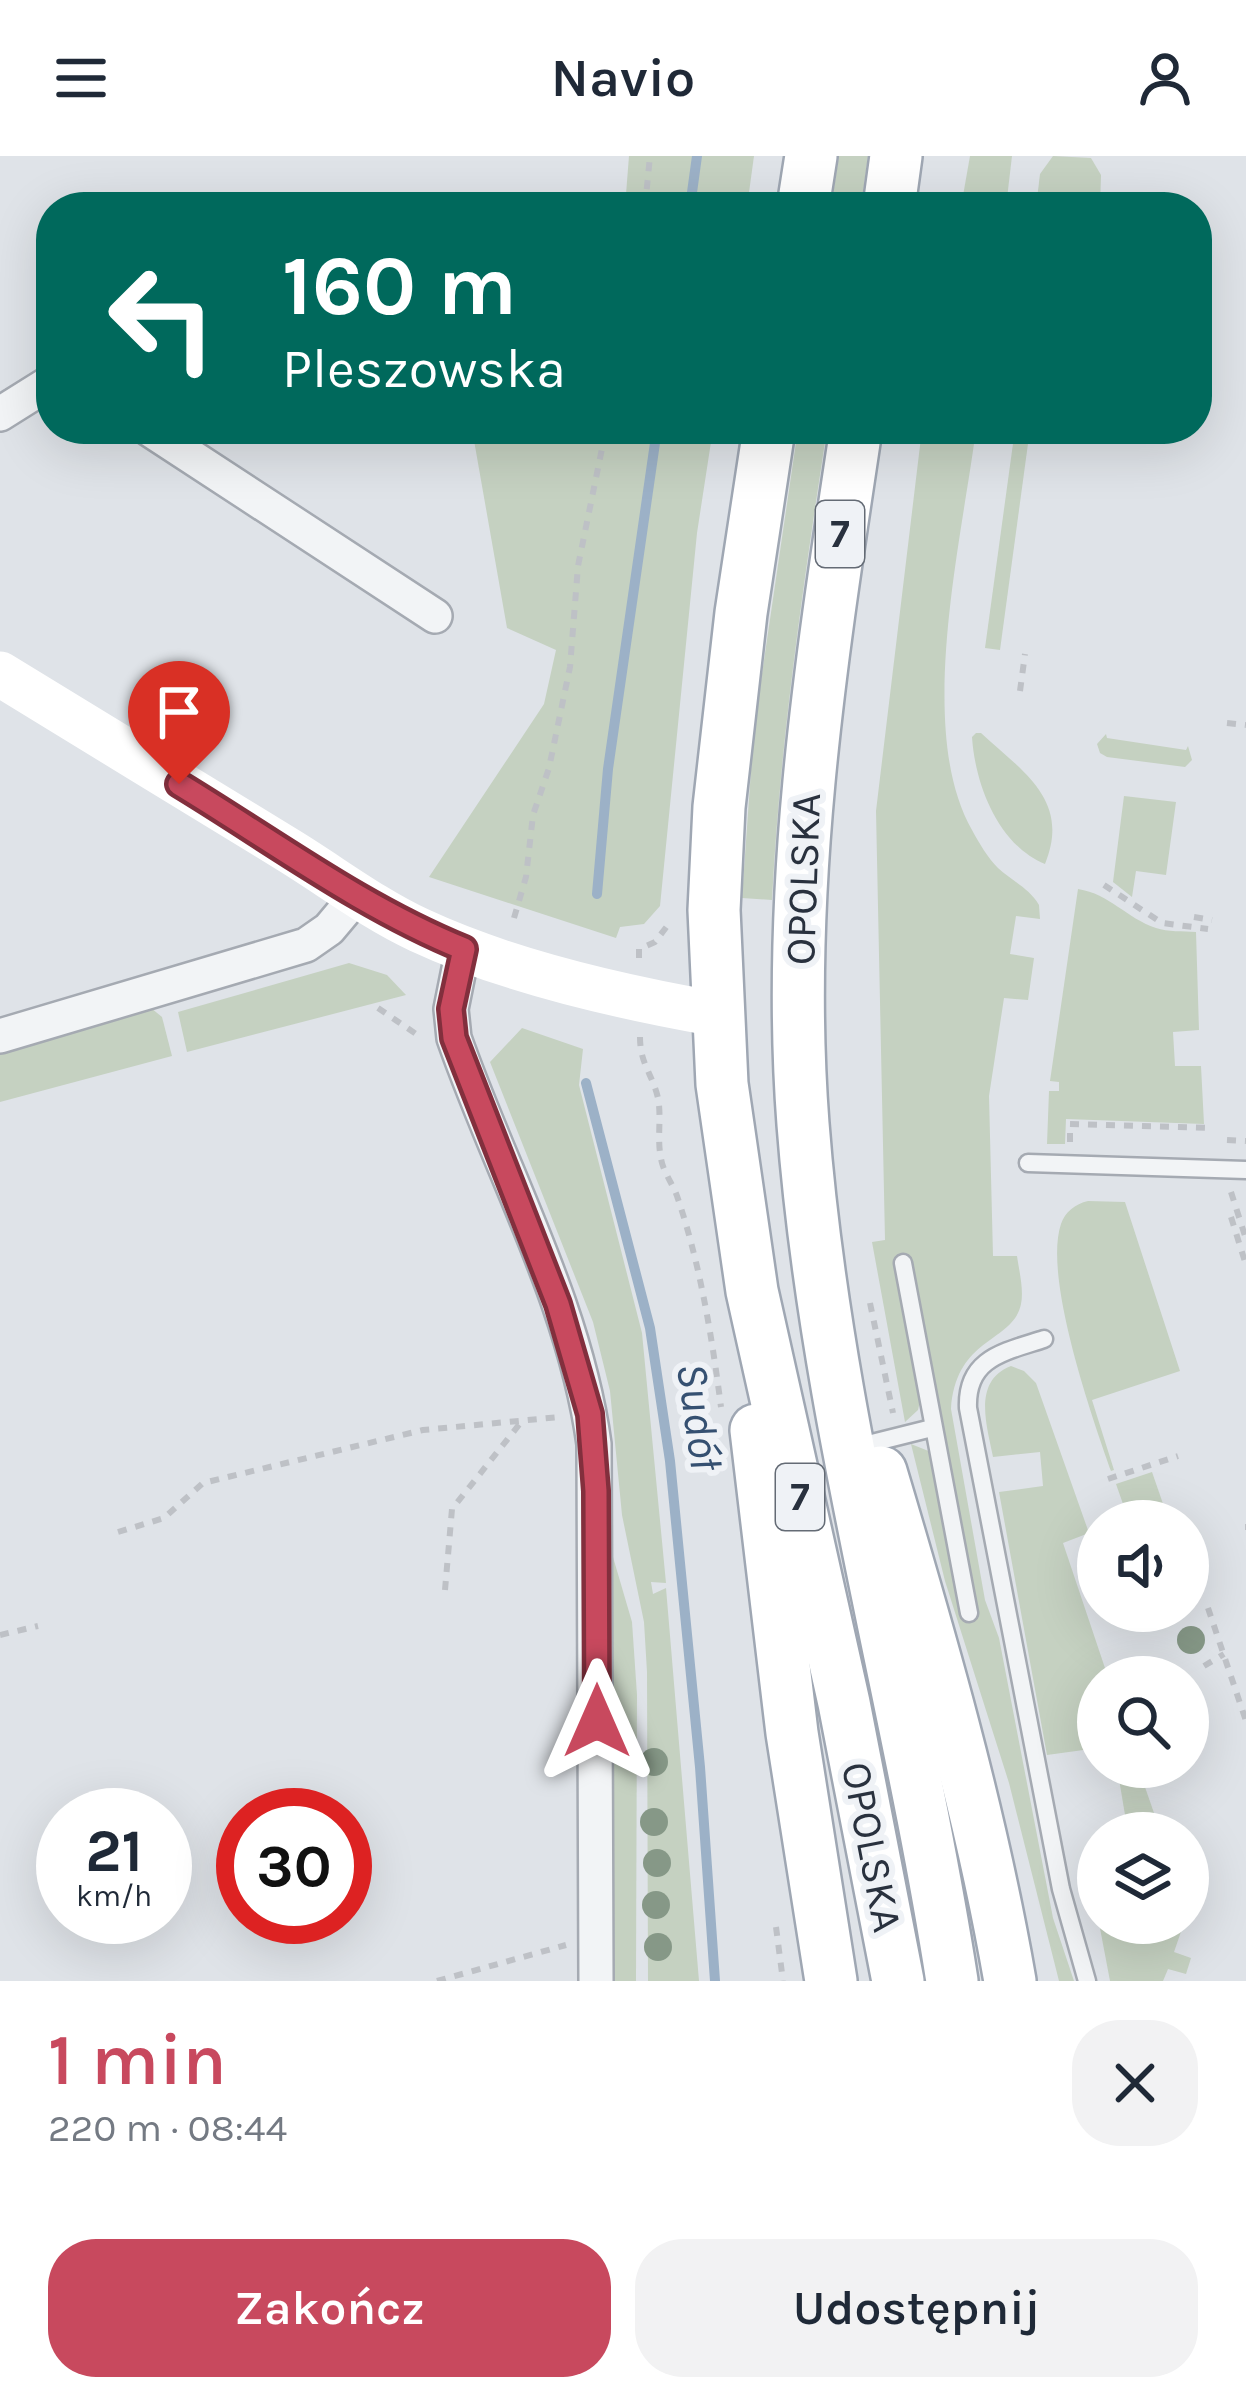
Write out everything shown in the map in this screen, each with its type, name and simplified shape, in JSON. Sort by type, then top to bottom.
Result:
[{"type":"main road","points":[[805,192],[811,156]]},
{"type":"main road","points":[[891,192],[896,156]]},
{"type":"main road","name":"OPOLSKA","points":[[767,444],[723,764],[715,875],[717,1015],[730,1150],[752,1291],[834,1659],[898,1981]]},
{"type":"main road","name":"OPOLSKA","points":[[854,444],[812,734],[799,928],[802,1118],[855,1495],[952,1981]]},
{"type":"main road","name":"OPOLSKA","points":[[752,1291],[754,1408],[765,1510],[792,1733],[831,1981]]},
{"type":"main road","name":"OPOLSKA","points":[[830,1330],[884,1434],[967,1774],[1010,1981]]},
{"type":"street","points":[[0,414],[36,391]]},
{"type":"street","points":[[167,444],[435,616]]},
{"type":"street","points":[[0,674],[301,858],[356,898],[464,949],[621,994],[717,1015]]},
{"type":"street","points":[[0,1036],[306,945],[329,929],[356,898]]},
{"type":"street","points":[[464,949],[451,1009],[454,1038],[558,1304],[592,1429],[597,1591],[596,1981]]},
{"type":"lane","points":[[1028,1163],[1246,1170]]},
{"type":"lane","points":[[903,1263],[969,1612]]},
{"type":"lane","points":[[1044,1339],[986,1360],[970,1380],[968,1408],[1061,1889],[1087,1981]]},
{"type":"lane","points":[[884,1434],[932,1428]]},
{"type":"path","points":[[646,192],[650,156]]},
{"type":"path","points":[[514,918],[526,877],[533,815],[549,768],[570,667],[578,566],[603,444]]},
{"type":"path","points":[[1020,691],[1025,654]]},
{"type":"path","points":[[1227,723],[1246,725]]},
{"type":"path","points":[[1104,885],[1162,922],[1210,925],[1193,917]]},
{"type":"path","points":[[639,959],[639,949],[665,933],[673,910]]},
{"type":"path","points":[[378,1008],[432,1045]]},
{"type":"path","points":[[640,1048],[659,1104],[662,1165],[677,1194]]},
{"type":"path","points":[[1070,1152],[1070,1124],[1211,1129]]},
{"type":"path","points":[[1227,1140],[1246,1141]]},
{"type":"path","points":[[1231,1192],[1246,1265]]},
{"type":"path","points":[[1234,1215],[1245,1238]]},
{"type":"path","points":[[869,1294],[884,1434]]},
{"type":"path","points":[[118,1532],[164,1518],[203,1483],[423,1430],[538,1419]]},
{"type":"path","points":[[445,1591],[452,1509],[523,1420]]},
{"type":"path","points":[[1108,1479],[1178,1456]]},
{"type":"path","points":[[1209,1612],[1246,1721]]},
{"type":"path","points":[[0,1635],[38,1626]]},
{"type":"path","points":[[1209,1663],[1224,1654]]},
{"type":"path","points":[[437,1981],[576,1942]]},
{"type":"green space","points":[[629,156],[754,156],[749,192],[626,192]]},
{"type":"green space","points":[[839,156],[868,156],[863,192],[833,192]]},
{"type":"green space","points":[[970,156],[1012,156],[1008,192],[964,192]]},
{"type":"green space","points":[[1053,156],[1091,158],[1101,175],[1100,192],[1038,192],[1040,174]]},
{"type":"green space","points":[[475,444],[711,444],[697,533],[660,906],[644,924],[620,927],[616,938],[429,877],[544,704],[556,650],[507,628]]},
{"type":"green space","points":[[796,444],[825,444],[787,723],[772,900],[742,898],[754,728]]},
{"type":"green space","points":[[920,444],[974,444],[947,634],[947,741],[955,789],[972,830],[998,868],[1039,905],[1040,919],[1016,916],[1010,954],[1034,958],[1028,1000],[1004,998],[989,1096],[993,1256],[1017,1256],[1021,1304],[1007,1327],[963,1367],[951,1409],[985,1600],[999,1638],[1053,1918],[1074,1981],[1059,1981],[1009,1783],[945,1581],[911,1444],[931,1452],[969,1579],[911,1261],[895,1262],[920,1401],[918,1410],[905,1422],[872,1242],[885,1240],[876,811]]},
{"type":"green space","points":[[1013,444],[1028,444],[1000,650],[985,648]]},
{"type":"green space","points":[[976,733],[1027,775],[1047,805],[1052,822],[1045,864],[1014,843],[992,811],[974,755],[972,737]]},
{"type":"green space","points":[[1106,734],[1107,738],[1186,750],[1188,746],[1192,760],[1185,767],[1107,757],[1097,744]]},
{"type":"green space","points":[[1124,796],[1176,802],[1166,875],[1136,871],[1132,897],[1113,882]]},
{"type":"green space","points":[[1078,889],[1156,928],[1196,932],[1199,1030],[1173,1032],[1175,1066],[1201,1066],[1204,1124],[1066,1119],[1065,1144],[1047,1144],[1049,1091],[1059,1091],[1059,1082],[1050,1081]]},
{"type":"green space","points":[[349,963],[387,975],[406,995],[187,1052],[178,1012]]},
{"type":"green space","points":[[151,1008],[162,1017],[172,1056],[0,1102],[0,1053]]},
{"type":"green space","points":[[522,1028],[583,1049],[579,1085],[642,1333],[666,1583],[651,1582],[653,1594],[666,1588],[699,1981],[648,1981],[644,1622],[622,1515],[610,1391],[593,1322],[490,1062]]},
{"type":"green space","points":[[1088,1201],[1125,1202],[1180,1371],[1092,1400],[1111,1471],[1072,1347],[1059,1277],[1061,1224],[1071,1209]]},
{"type":"green space","points":[[1011,1366],[1036,1383],[1077,1500],[1077,1538],[1063,1543],[1077,1585],[1077,1632],[1093,1632],[1101,1656],[1077,1656],[1077,1751],[1047,1755],[999,1492],[1043,1486],[1040,1452],[993,1457],[985,1406],[991,1382]]},
{"type":"green space","points":[[1152,1472],[1162,1500],[1122,1500],[1116,1484]]},
{"type":"green space","points":[[613,1557],[632,1622],[637,1695],[636,1981],[612,1981]]},
{"type":"green space","points":[[1120,1788],[1145,1788],[1154,1812],[1124,1812]]},
{"type":"green space","points":[[1103,1944],[1177,1944],[1174,1952],[1191,1958],[1186,1974],[1168,1969],[1163,1981],[1110,1981]]},
{"type":"waterway","name":"Sudół","points":[[692,192],[697,156]]},
{"type":"waterway","name":"Sudół","points":[[597,894],[608,769],[655,444]]},
{"type":"waterway","name":"Sudół","points":[[586,1083],[650,1328],[670,1461],[715,1981]]},
{"type":"route","points":[[179,784],[301,858],[356,898],[464,949],[451,1009],[454,1038],[558,1304],[590,1414],[596,1491],[597,1721]]}]
